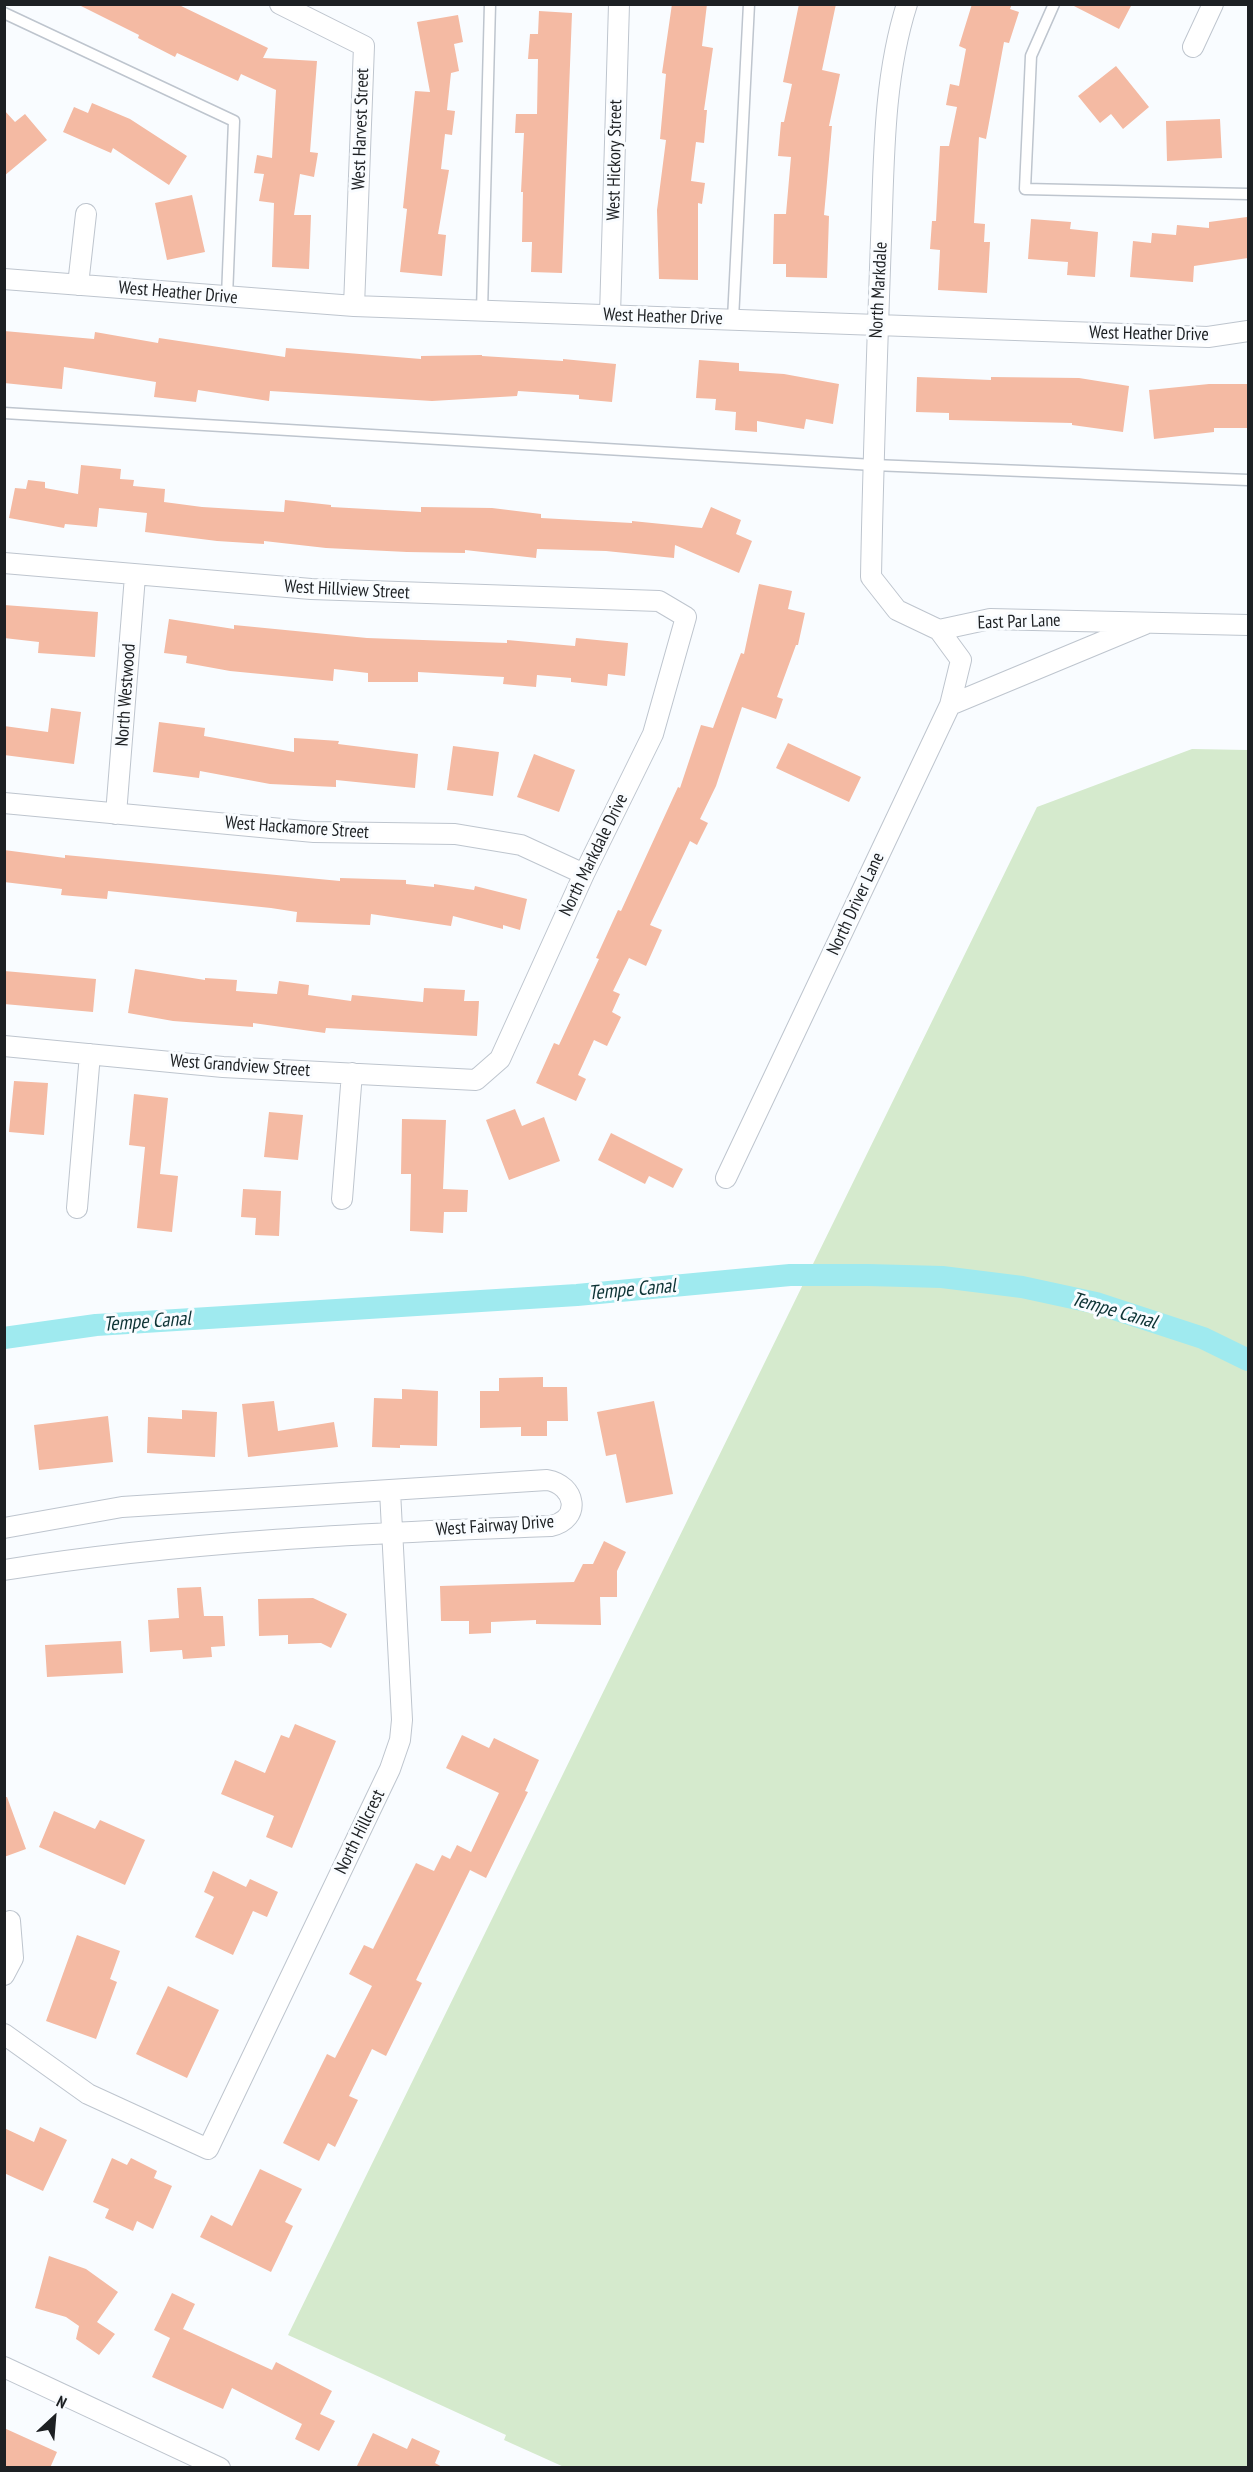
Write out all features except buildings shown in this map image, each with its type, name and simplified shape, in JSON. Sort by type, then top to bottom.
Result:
[{"type":"street","name":"West Harvest Street","points":[[280,4],[364,45],[354,306]]},
{"type":"street","name":"West Hickory Street","points":[[610,315],[619,4]]},
{"type":"street","name":"North Markdale","points":[[907,4],[892,70],[885,138],[877,324],[871,577],[897,609],[939,630]]},
{"type":"street","points":[[1193,47],[1213,4]]},
{"type":"street","points":[[78,285],[86,214]]},
{"type":"street","name":"West Heather Drive","points":[[4,279],[354,306],[1208,337],[1248,331]]},
{"type":"street","name":"West Hillview Street","points":[[4,563],[311,590],[659,601],[686,617]]},
{"type":"street","name":"North Westwood","points":[[116,814],[135,576]]},
{"type":"street","name":"North Markdale Drive","points":[[476,1080],[500,1059],[584,874],[653,734],[686,617]]},
{"type":"street","name":"East Par Lane","points":[[939,630],[990,619],[1248,625]]},
{"type":"street","name":"East Par Lane","points":[[950,705],[1153,621]]},
{"type":"street","name":"North Driver Lane","points":[[726,1178],[950,705],[960,660],[939,630]]},
{"type":"street","name":"West Hackamore Street","points":[[4,803],[314,832],[455,834],[521,845],[584,874]]},
{"type":"street","name":"West Grandview Street","points":[[4,1046],[223,1067],[476,1080]]},
{"type":"street","points":[[78,1208],[90,1054]]},
{"type":"street","points":[[342,1199],[352,1073]]},
{"type":"street","name":"West Fairway Drive","points":[[4,1528],[123,1507],[547,1480],[558,1482],[566,1488],[570,1493],[572,1503],[569,1515],[561,1523],[551,1526],[392,1532],[152,1549],[4,1570]]},
{"type":"street","name":"North Hillcrest","points":[[4,2034],[88,2094],[208,2149],[395,1756],[402,1720],[390,1491]]},
{"type":"street","points":[[4,1976],[13,1958],[10,1921]]},
{"type":"street","points":[[4,2367],[220,2468]]},
{"type":"lane","points":[[482,311],[490,4]]},
{"type":"lane","points":[[733,319],[749,4]]},
{"type":"lane","points":[[1054,4],[1031,56],[1025,189],[1248,194]]},
{"type":"lane","points":[[4,13],[234,121],[227,297]]},
{"type":"lane","points":[[4,413],[873,465],[1248,480]]},
{"type":"green space","points":[[1192,749],[1248,750],[1248,2467],[564,2467],[504,2440],[506,2435],[288,2335],[1037,807]]},
{"type":"waterway","name":"Tempe Canal","points":[[4,1338],[96,1325],[577,1295],[790,1275],[868,1275],[942,1277],[1022,1287],[1096,1303],[1203,1338],[1248,1360]]}]
